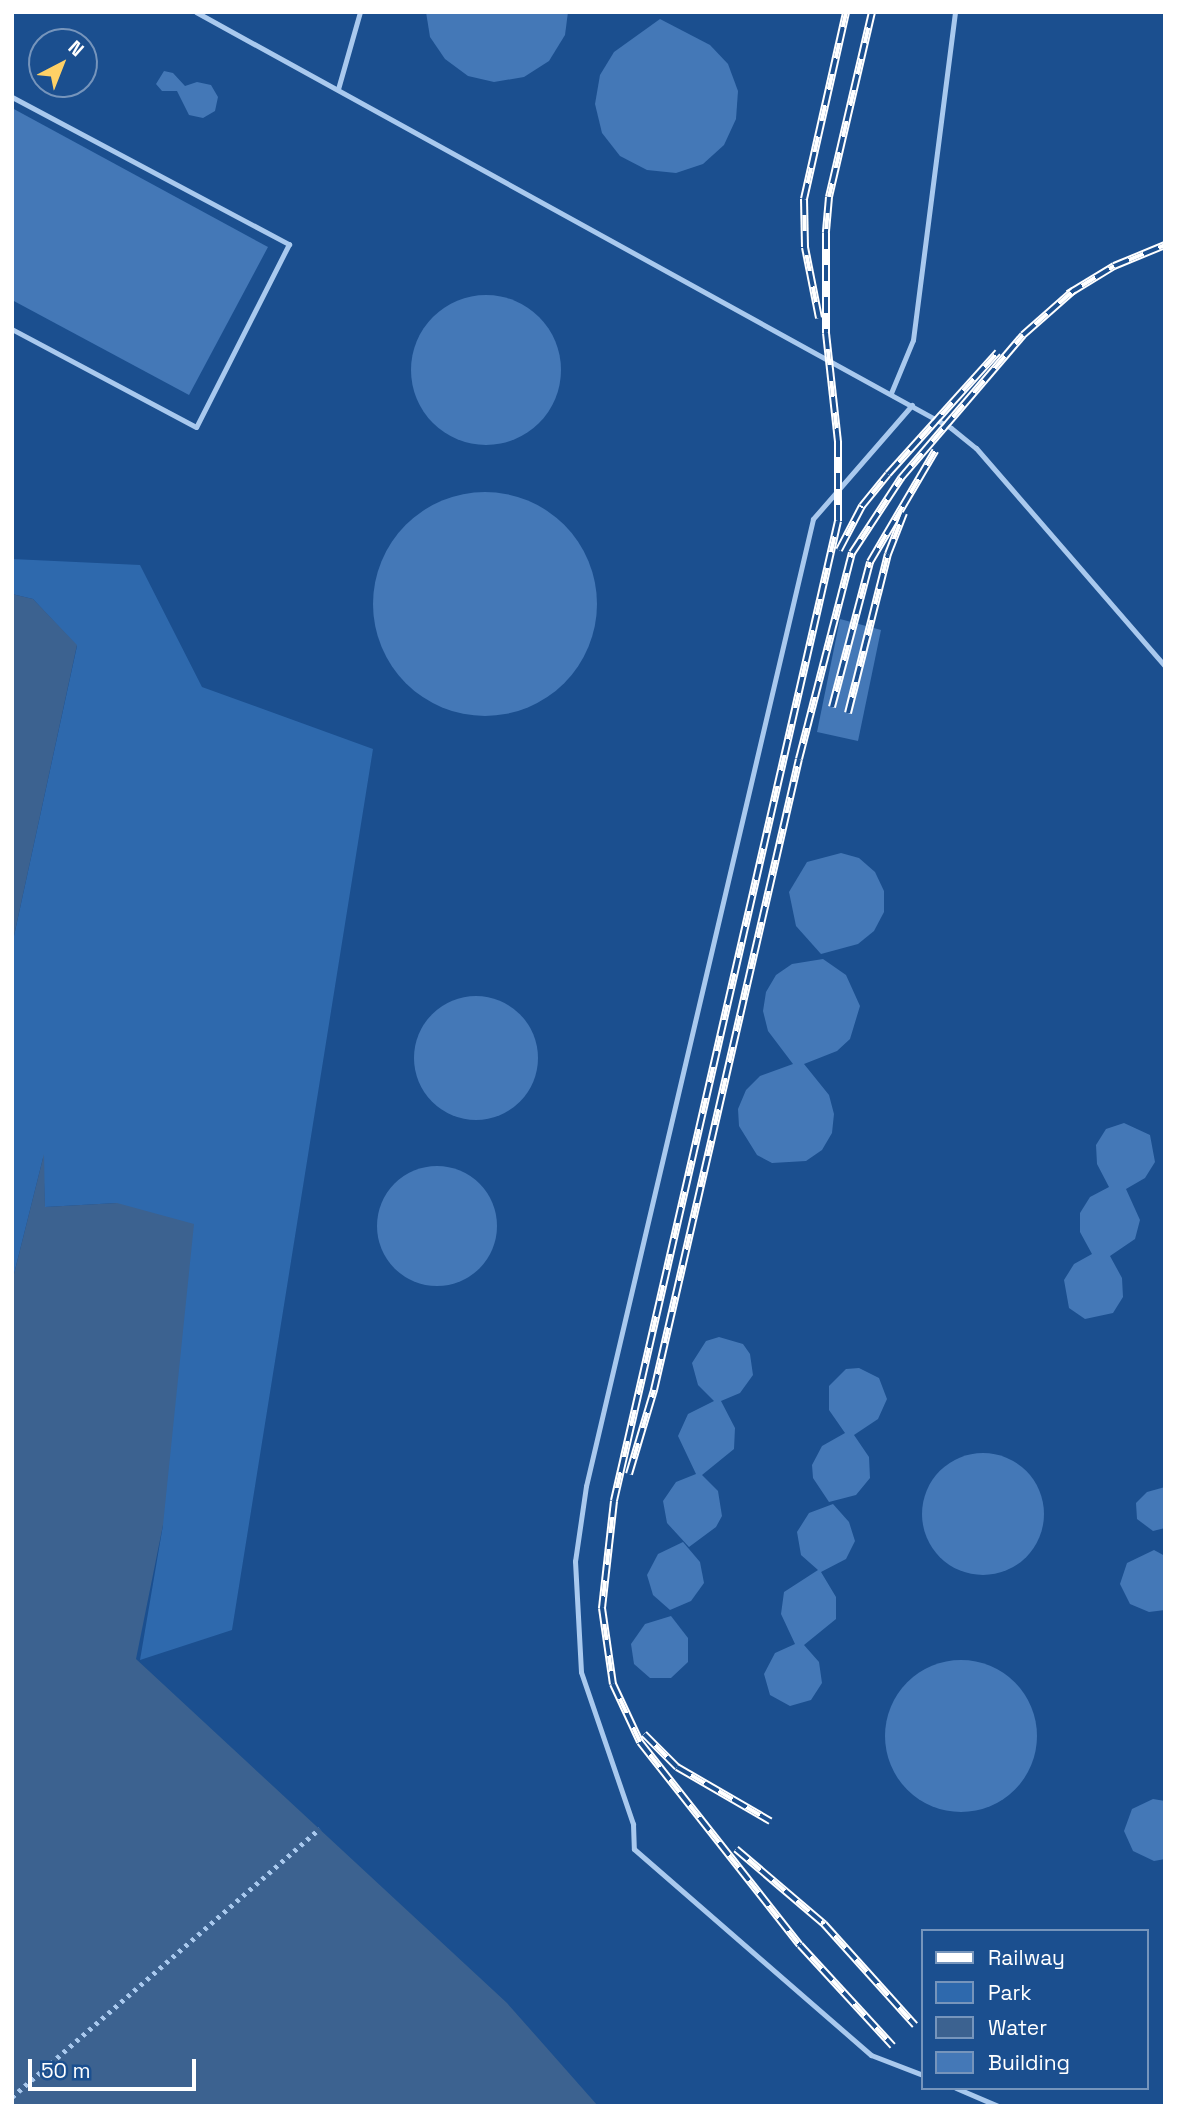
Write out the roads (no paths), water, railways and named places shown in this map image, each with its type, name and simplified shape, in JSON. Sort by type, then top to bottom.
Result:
[{"type":"lane","points":[[196,12],[891,393],[976,448],[1165,666]]},
{"type":"lane","points":[[338,89],[360,12]]},
{"type":"lane","points":[[891,393],[913,340],[955,12]]},
{"type":"lane","points":[[12,97],[289,244],[196,427],[12,329]]},
{"type":"lane","points":[[912,405],[813,519],[586,1486],[575,1561],[581,1672],[634,1824],[634,1849],[871,2055],[922,2075]]},
{"type":"lane","points":[[961,2090],[998,2106]]},
{"type":"water","points":[[12,594],[33,599],[77,645],[12,945]]},
{"type":"water","points":[[44,1154],[45,1207],[117,1203],[194,1224],[163,1525],[136,1659],[507,2003],[598,2106],[12,2106],[12,1282]]},
{"type":"railway","points":[[819,318],[805,247],[804,199],[846,12]]},
{"type":"railway","points":[[872,12],[829,197],[826,233],[826,333],[838,441],[838,521],[614,1501],[602,1608],[613,1684],[640,1742],[800,1945],[893,2046]]},
{"type":"railway","points":[[1068,294],[1114,266],[1165,245]]},
{"type":"railway","points":[[629,1474],[654,1390],[799,759],[852,553],[901,478],[1023,335],[1074,290]]},
{"type":"railway","points":[[839,550],[862,506],[998,352]]},
{"type":"railway","points":[[832,707],[870,562],[935,451]]},
{"type":"railway","points":[[848,713],[888,554],[904,513]]},
{"type":"railway","points":[[644,1734],[677,1767],[770,1821]]},
{"type":"railway","points":[[736,1849],[824,1924],[915,2025]]}]
